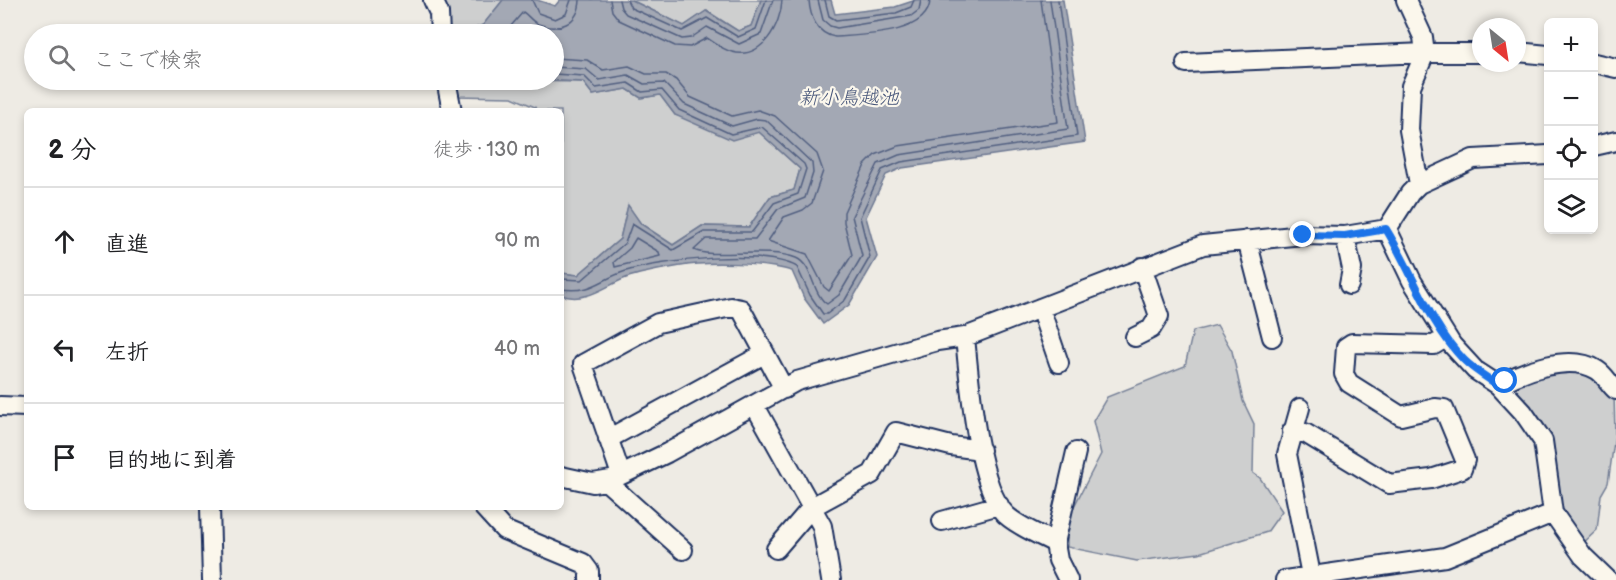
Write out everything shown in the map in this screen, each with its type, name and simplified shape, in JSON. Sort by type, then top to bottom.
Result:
[{"type":"street","points":[[433,0],[439,13],[440,24]]},
{"type":"street","points":[[1406,0],[1423,37],[1425,53],[1414,75],[1410,119],[1419,184]]},
{"type":"street","points":[[1186,63],[1472,53]]},
{"type":"street","points":[[1526,53],[1544,55]]},
{"type":"street","points":[[1598,64],[1616,68]]},
{"type":"street","points":[[448,90],[452,108]]},
{"type":"street","points":[[1598,145],[1616,141]]},
{"type":"street","points":[[564,477],[593,483],[613,478],[797,381],[937,341],[965,337],[1203,245],[1303,235],[1345,236],[1386,229],[1410,193],[1419,184],[1473,159],[1544,155]]},
{"type":"street","points":[[1386,229],[1412,281],[1464,360],[1498,385],[1543,441],[1553,513],[1583,556],[1608,580]]},
{"type":"street","points":[[1345,236],[1352,269],[1349,285]]},
{"type":"street","points":[[1247,240],[1272,337]]},
{"type":"street","points":[[1135,337],[1150,329],[1159,316],[1142,267]]},
{"type":"street","points":[[684,550],[613,478],[609,439],[583,364],[658,323],[731,307],[741,309],[784,389]]},
{"type":"street","points":[[1040,308],[1059,363]]},
{"type":"street","points":[[965,337],[972,413],[999,505],[1007,516],[1055,543]]},
{"type":"street","points":[[1292,430],[1305,433],[1389,484],[1431,479],[1462,469],[1465,460],[1444,409],[1435,408],[1401,416],[1349,383],[1344,374],[1346,347],[1352,343],[1434,345],[1447,337]]},
{"type":"street","points":[[609,439],[764,354]]},
{"type":"street","points":[[1498,385],[1553,364],[1569,362],[1585,364],[1598,370],[1616,390]]},
{"type":"street","points":[[755,405],[822,526],[831,580]]},
{"type":"street","points":[[0,406],[24,407]]},
{"type":"street","points":[[1300,408],[1287,454],[1311,575]]},
{"type":"street","points":[[776,549],[812,507],[872,474],[896,432],[951,446],[981,450]]},
{"type":"street","points":[[1068,580],[1058,560],[1055,543],[1076,453]]},
{"type":"street","points":[[942,521],[999,505]]},
{"type":"street","points":[[210,510],[212,580]]},
{"type":"street","points":[[486,510],[504,531],[583,563],[589,571],[589,580]]},
{"type":"street","points":[[1285,580],[1445,557],[1553,513]]},
{"type":"shaded area","points":[[440,0],[503,0],[484,24],[446,24]]},
{"type":"shaded area","points":[[631,0],[761,0],[751,26],[738,31],[707,11],[684,26]]},
{"type":"shaded area","points":[[564,82],[583,82],[593,95],[627,89],[641,98],[660,95],[675,115],[759,132],[800,169],[794,190],[770,197],[749,227],[702,226],[673,245],[641,224],[628,206],[620,239],[578,275],[564,273],[564,108],[535,108],[512,97],[456,96],[455,90],[564,90]]},
{"type":"shaded area","points":[[1217,325],[1232,351],[1243,401],[1254,424],[1253,473],[1260,478],[1282,511],[1267,532],[1199,553],[1137,561],[1067,547],[1067,520],[1101,454],[1093,421],[1107,397],[1185,366],[1193,331]]},
{"type":"shaded area","points":[[1562,367],[1591,371],[1614,394],[1615,435],[1608,483],[1601,495],[1597,530],[1581,545],[1561,515],[1550,441],[1511,392],[1511,383]]},
{"type":"water","name":"新小鳥越池","points":[[503,0],[537,0],[555,6],[560,0],[631,0],[684,26],[706,11],[738,31],[751,26],[761,0],[831,0],[835,14],[895,7],[916,0],[1063,0],[1085,142],[902,168],[886,175],[866,217],[877,257],[849,305],[823,324],[804,298],[792,271],[767,266],[693,264],[633,276],[587,296],[570,297],[564,296],[564,273],[578,275],[620,239],[628,205],[641,224],[673,245],[702,226],[749,227],[770,197],[794,190],[800,169],[759,132],[732,140],[675,115],[660,95],[641,98],[627,89],[593,95],[583,82],[564,81],[564,24],[484,24]]},
{"type":"route","points":[[1303,235],[1345,236],[1386,229],[1412,281],[1452,345],[1464,360],[1486,377],[1498,385],[1505,381]]}]
